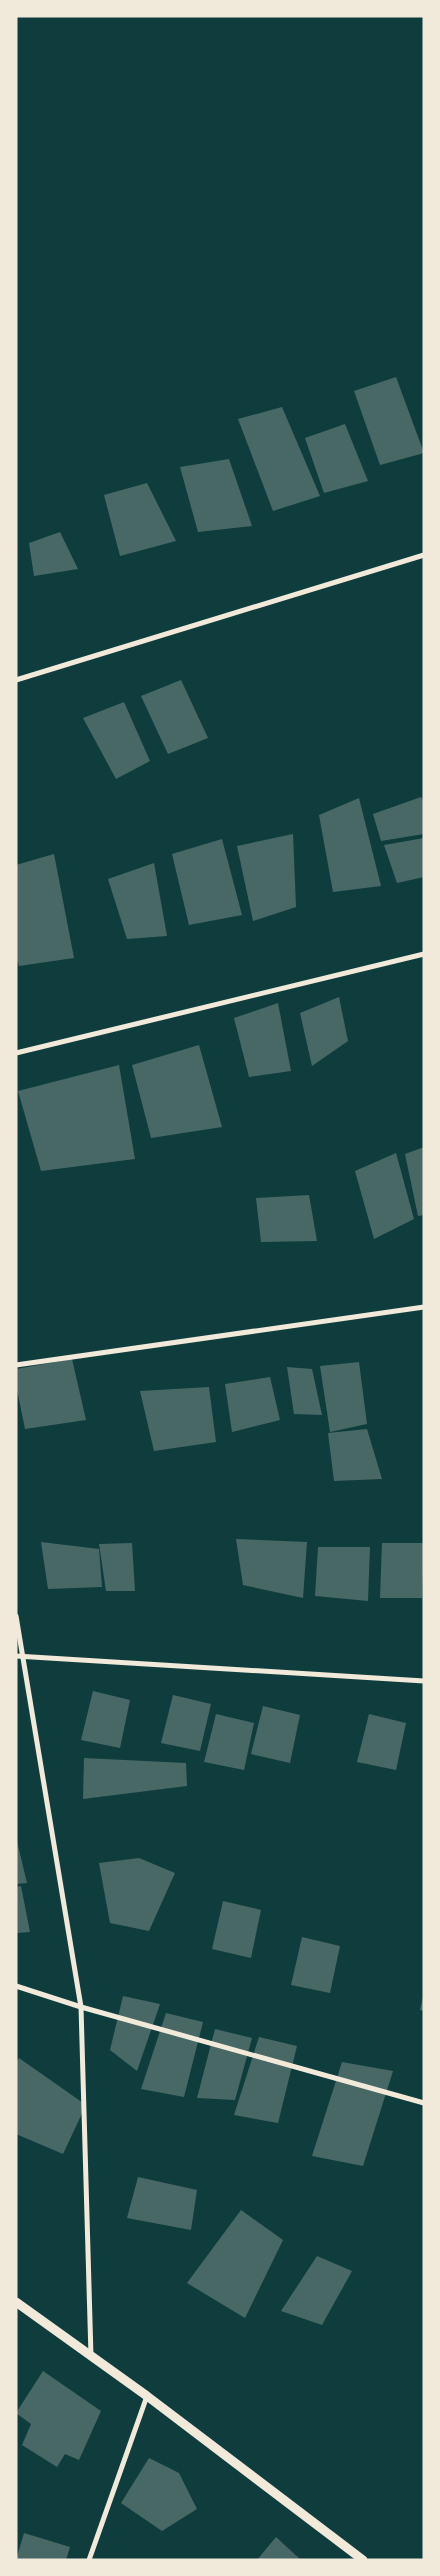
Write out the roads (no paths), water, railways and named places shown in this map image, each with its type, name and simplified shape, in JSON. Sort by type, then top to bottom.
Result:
[{"type":"street","points":[[16,680],[424,555]]},
{"type":"street","points":[[16,1053],[424,954]]},
{"type":"street","points":[[16,1365],[424,1307]]},
{"type":"street","points":[[16,1616],[81,2007],[91,2356]]},
{"type":"street","points":[[16,1656],[424,1681]]},
{"type":"street","points":[[16,1986],[81,2007],[424,2103]]},
{"type":"street","points":[[16,2302],[147,2396],[363,2560]]},
{"type":"street","points":[[89,2560],[147,2396]]}]
